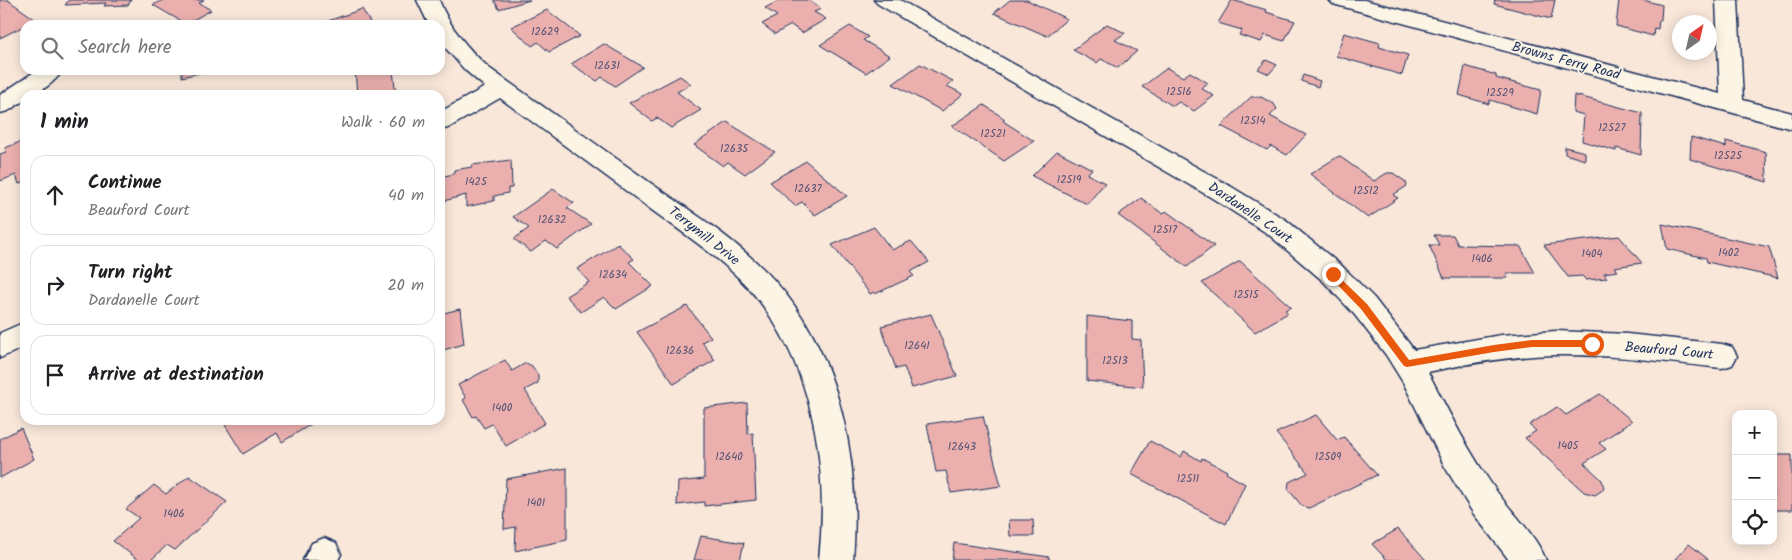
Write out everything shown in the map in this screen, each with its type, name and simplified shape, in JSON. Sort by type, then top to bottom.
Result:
[{"type":"street","name":"Terrymill Drive","points":[[428,0],[437,20]]},
{"type":"street","name":"Dardanelle Court","points":[[885,0],[1221,192],[1277,227],[1333,274],[1364,306],[1407,364],[1456,457],[1484,502],[1529,560]]},
{"type":"street","name":"Browns Ferry Road","points":[[1340,0],[1792,121]]},
{"type":"street","points":[[1727,0],[1732,105]]},
{"type":"street","name":"Terrymill Drive","points":[[445,32],[465,58],[500,88],[713,241],[747,270],[778,305],[804,351],[823,401],[833,444],[838,483],[836,560]]},
{"type":"street","points":[[25,90],[46,75]]},
{"type":"street","points":[[445,119],[500,88]]},
{"type":"street","points":[[0,105],[20,93]]},
{"type":"street","points":[[0,346],[20,336]]},
{"type":"street","name":"Beauford Court","points":[[1407,364],[1494,348],[1532,344],[1592,344],[1722,356]]},
{"type":"building","points":[[0,0],[8,0],[36,20],[20,20],[20,28],[0,38]]},
{"type":"building","points":[[69,0],[131,0],[128,5],[104,6],[106,3],[65,5]]},
{"type":"building","points":[[163,0],[204,0],[199,3],[211,10],[193,20],[179,20],[153,5]]},
{"type":"building","points":[[494,0],[530,0],[499,9]]},
{"type":"building","points":[[780,0],[808,0],[821,9],[814,12],[826,19],[802,33],[791,25],[775,34],[762,24],[777,16],[765,8]]},
{"type":"building","points":[[1010,0],[1027,0],[1067,19],[1047,36],[994,13]]},
{"type":"building","points":[[1232,0],[1267,10],[1266,12],[1295,21],[1284,41],[1265,35],[1261,42],[1239,35],[1242,30],[1218,23]]},
{"type":"building","points":[[1495,0],[1555,0],[1551,19],[1494,4]]},
{"type":"building","points":[[1619,0],[1643,0],[1662,5],[1661,20],[1659,20],[1658,29],[1654,28],[1653,36],[1616,26]]},
{"type":"building","points":[[362,9],[369,20],[331,20]]},
{"type":"building","points":[[547,10],[580,36],[549,52],[538,42],[532,46],[511,27]]},
{"type":"building","points":[[1107,24],[1125,33],[1115,40],[1137,51],[1118,68],[1101,59],[1097,63],[1073,50]]},
{"type":"building","points":[[850,26],[868,37],[863,40],[890,56],[866,73],[820,45]]},
{"type":"building","points":[[1344,33],[1380,43],[1379,47],[1408,55],[1402,75],[1336,56]]},
{"type":"building","points":[[604,44],[643,67],[615,86],[602,77],[597,81],[571,64]]},
{"type":"building","points":[[1266,60],[1277,65],[1269,74],[1258,69]]},
{"type":"building","points":[[920,64],[953,81],[947,86],[963,94],[942,111],[893,84]]},
{"type":"building","points":[[1465,66],[1496,75],[1496,78],[1541,90],[1537,114],[1490,100],[1489,104],[1459,95]]},
{"type":"building","points":[[1167,68],[1183,77],[1190,72],[1208,83],[1201,88],[1214,96],[1194,111],[1179,102],[1173,106],[1142,87]]},
{"type":"building","points":[[355,75],[394,75],[395,90],[357,90]]},
{"type":"building","points":[[1303,75],[1320,81],[1318,87],[1301,81]]},
{"type":"building","points":[[680,76],[691,84],[677,92],[701,110],[671,128],[657,118],[652,121],[629,103]]},
{"type":"building","points":[[1574,95],[1642,113],[1641,155],[1616,148],[1616,151],[1582,141],[1584,115],[1573,112]]},
{"type":"building","points":[[1251,97],[1261,97],[1274,104],[1277,109],[1270,116],[1306,135],[1287,155],[1271,146],[1267,150],[1221,126]]},
{"type":"building","points":[[984,105],[1005,119],[1003,121],[1034,141],[1004,161],[952,126]]},
{"type":"building","points":[[727,122],[775,152],[745,174],[728,162],[723,166],[694,145]]},
{"type":"building","points":[[1691,137],[1726,147],[1726,141],[1766,152],[1767,182],[1690,159]]},
{"type":"building","points":[[20,142],[20,184],[16,175],[0,181],[0,154],[6,152],[5,148]]},
{"type":"building","points":[[1565,147],[1585,152],[1585,160],[1565,154]]},
{"type":"building","points":[[1057,151],[1092,169],[1087,174],[1105,183],[1087,204],[1032,176]]},
{"type":"building","points":[[1339,156],[1374,181],[1387,173],[1393,173],[1406,182],[1407,186],[1393,195],[1398,198],[1368,218],[1310,174]]},
{"type":"building","points":[[511,160],[512,188],[508,188],[508,193],[494,196],[494,201],[466,207],[466,195],[445,201],[445,176],[454,174],[454,170],[472,167],[472,165]]},
{"type":"building","points":[[806,161],[847,196],[815,215],[802,202],[795,206],[770,182]]},
{"type":"building","points":[[553,189],[574,203],[567,208],[591,224],[557,249],[546,241],[531,252],[514,239],[529,228],[513,217]]},
{"type":"building","points":[[1141,198],[1163,214],[1166,211],[1214,246],[1187,267],[1118,215]]},
{"type":"building","points":[[1662,224],[1769,247],[1778,278],[1707,262],[1706,258],[1667,249]]},
{"type":"building","points":[[874,227],[892,250],[911,241],[929,262],[910,272],[914,276],[875,294],[874,292],[870,294],[832,245]]},
{"type":"building","points":[[1434,235],[1453,235],[1458,245],[1520,246],[1535,273],[1506,273],[1508,278],[1444,278],[1429,245],[1439,245]]},
{"type":"building","points":[[1619,236],[1642,263],[1614,267],[1618,271],[1604,273],[1607,278],[1586,280],[1582,276],[1568,277],[1544,245]]},
{"type":"building","points":[[618,244],[634,259],[629,262],[653,286],[616,309],[604,297],[581,312],[566,296],[589,282],[577,269]]},
{"type":"building","points":[[1240,261],[1291,307],[1285,310],[1288,313],[1255,332],[1202,283]]},
{"type":"building","points":[[687,306],[711,337],[702,342],[715,360],[674,384],[637,332]]},
{"type":"building","points":[[460,309],[464,344],[445,350],[445,313]]},
{"type":"building","points":[[931,314],[957,376],[912,388],[904,367],[896,369],[881,326]]},
{"type":"building","points":[[1087,316],[1132,321],[1132,339],[1141,340],[1143,387],[1087,381]]},
{"type":"building","points":[[505,360],[512,371],[526,363],[532,366],[538,375],[538,383],[525,390],[545,423],[506,446],[492,424],[484,428],[476,416],[473,417],[463,400],[466,398],[458,385]]},
{"type":"building","points":[[1600,394],[1632,421],[1599,443],[1606,449],[1584,463],[1602,480],[1604,489],[1595,495],[1584,492],[1525,438],[1536,431],[1529,425],[1557,407],[1566,415]]},
{"type":"building","points":[[747,403],[748,434],[753,433],[756,500],[704,506],[704,502],[677,505],[678,482],[704,479],[704,408]]},
{"type":"building","points":[[1316,415],[1337,440],[1344,437],[1377,475],[1309,508],[1302,506],[1288,489],[1289,482],[1308,473],[1276,433]]},
{"type":"building","points":[[983,416],[1001,486],[951,493],[946,471],[936,472],[927,424]]},
{"type":"building","points":[[225,425],[310,425],[282,442],[277,433],[243,454]]},
{"type":"building","points":[[21,428],[34,459],[0,478],[0,439]]},
{"type":"building","points":[[1150,441],[1181,457],[1184,451],[1201,461],[1202,458],[1227,471],[1226,473],[1245,484],[1226,524],[1131,474]]},
{"type":"building","points":[[1777,455],[1792,455],[1792,510],[1777,510]]},
{"type":"building","points":[[567,468],[567,540],[515,551],[516,527],[504,529],[506,479]]},
{"type":"building","points":[[189,476],[227,502],[175,550],[167,545],[151,560],[139,560],[113,541],[139,518],[126,509],[154,485],[166,494]]},
{"type":"building","points":[[1009,520],[1033,520],[1034,536],[1010,536]]},
{"type":"building","points":[[1398,529],[1426,560],[1387,560],[1372,544]]},
{"type":"building","points":[[701,536],[744,543],[740,560],[694,560]]},
{"type":"building","points":[[954,543],[1049,557],[1049,560],[952,560]]},
{"type":"building","points":[[1689,544],[1709,560],[1674,560]]},
{"type":"route","points":[[1333,274],[1364,306],[1407,364],[1494,348],[1532,344],[1592,344]]}]
